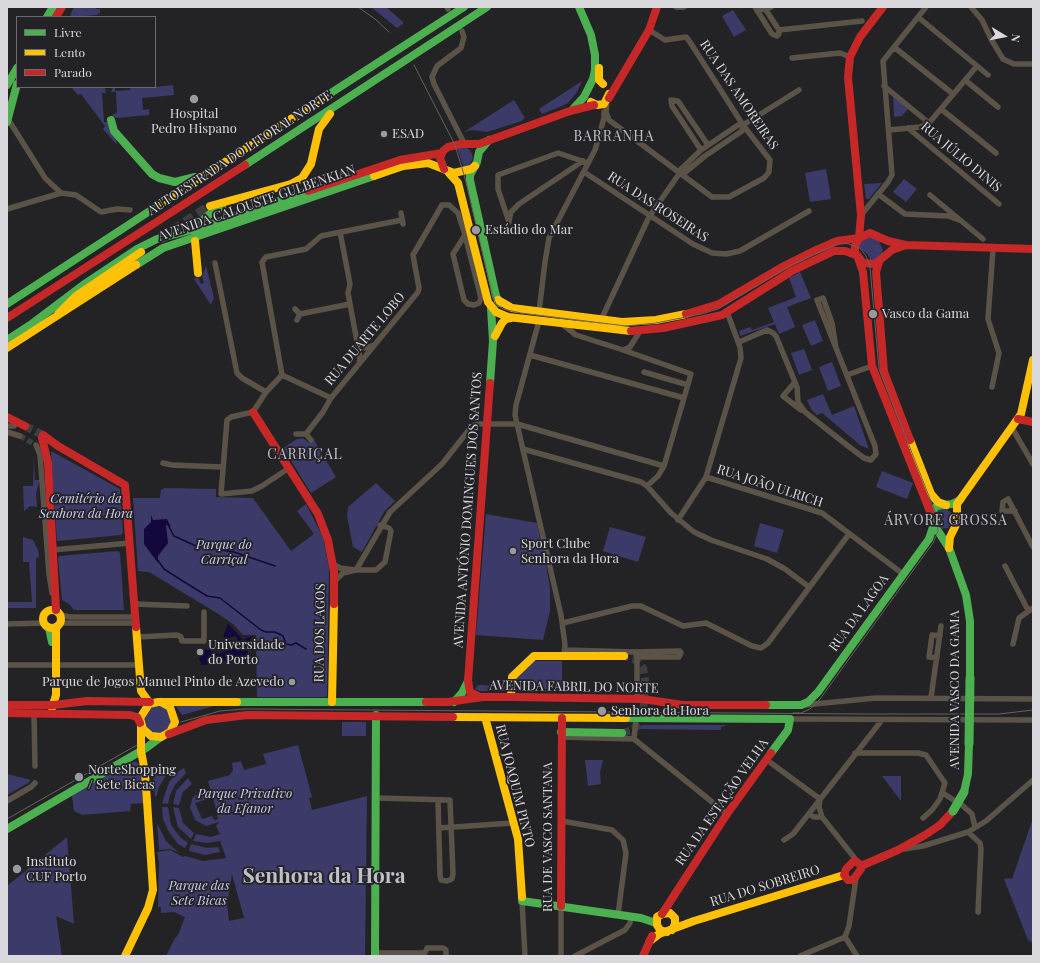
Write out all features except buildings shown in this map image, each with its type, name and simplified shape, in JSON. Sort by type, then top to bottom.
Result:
[{"type":"main road","points":[[48,16],[53,7]]},
{"type":"main road","points":[[57,16],[62,7]]},
{"type":"main road","name":"AUTOESTRADA DO LITORAL NORTE","points":[[7,304],[464,7]]},
{"type":"main road","name":"AUTOESTRADA DO LITORAL NORTE","points":[[7,318],[348,99],[487,7]]},
{"type":"main road","points":[[570,111],[581,102],[588,89],[595,70],[593,45],[588,26],[579,7]]},
{"type":"main road","points":[[584,7],[594,32],[598,54],[599,78],[609,92],[608,99]]},
{"type":"main road","points":[[657,7],[649,30],[623,76],[608,99],[602,105],[595,105],[570,111],[479,144],[467,144],[448,148],[442,153],[440,160],[447,171],[456,178],[458,183],[486,296],[491,308],[500,314],[512,318],[539,316],[641,322],[709,308],[734,297],[784,266],[837,241],[859,238],[866,234],[877,235]]},
{"type":"main road","points":[[857,257],[855,246],[859,238],[862,215],[848,77],[850,57],[860,37],[883,7]]},
{"type":"main road","points":[[7,85],[16,70]]},
{"type":"main road","points":[[595,105],[588,100],[588,89],[595,83],[613,83],[623,76]]},
{"type":"main road","points":[[7,120],[16,88]]},
{"type":"main road","points":[[202,221],[219,208],[296,182],[306,174],[311,164],[321,125],[331,113],[348,99]]},
{"type":"main road","points":[[111,120],[114,131],[148,171],[167,181],[175,182],[187,180],[238,153]]},
{"type":"main road","points":[[489,140],[482,148],[478,156],[470,175],[470,183],[500,307],[500,314],[493,341]]},
{"type":"main road","points":[[467,144],[476,149],[478,156]]},
{"type":"main road","name":"AVENIDA CALOUSTE GULBENKIAN","points":[[7,340],[33,323],[86,283],[137,249],[157,239],[203,227],[400,160],[442,153]]},
{"type":"main road","name":"AVENIDA CALOUSTE GULBENKIAN","points":[[7,348],[163,248],[403,166],[428,163],[447,171]]},
{"type":"main road","points":[[447,171],[461,172],[475,166]]},
{"type":"main road","points":[[210,206],[277,188]]},
{"type":"main road","points":[[862,215],[867,226],[877,235],[888,241],[906,245],[993,249],[1033,249]]},
{"type":"main road","points":[[877,235],[886,249],[876,272],[884,372],[932,494],[938,502],[952,508],[957,515]]},
{"type":"main road","points":[[195,242],[198,274]]},
{"type":"main road","points":[[498,300],[509,307],[562,324],[640,332],[709,319],[727,312],[792,271],[829,254],[842,250],[857,257],[867,264],[881,260],[892,250],[906,245]]},
{"type":"main road","points":[[58,314],[76,296],[141,252]]},
{"type":"main road","name":"AVENIDA VASCO DA GAMA","points":[[855,861],[898,850],[920,842],[940,825],[953,811],[964,792],[968,774],[970,744],[970,630],[968,604],[961,578],[949,548],[930,520],[931,514],[872,366],[864,272],[857,257]]},
{"type":"main road","name":"AVENIDA ANTÓNIO DOMINGUES DOS SANTOS","points":[[468,681],[493,341],[491,308]]},
{"type":"main road","name":"AVENIDA ANTÓNIO DOMINGUES DOS SANTOS","points":[[493,341],[502,323],[506,319],[512,318]]},
{"type":"main road","points":[[640,332],[641,322]]},
{"type":"main road","points":[[949,548],[950,537],[955,527],[957,515],[956,506],[1018,419],[1022,409],[1033,360]]},
{"type":"main road","name":"RUA DOS LAGOS","points":[[253,412],[323,523],[328,540],[333,564],[334,582],[332,702]]},
{"type":"main road","points":[[7,417],[15,428]]},
{"type":"main road","points":[[1018,419],[1033,422]]},
{"type":"main road","points":[[41,440],[53,447]]},
{"type":"main road","points":[[41,440],[125,485],[141,691],[132,701]]},
{"type":"main road","points":[[7,712],[48,709],[52,702],[54,665],[52,637],[54,618],[50,494],[53,447]]},
{"type":"main road","points":[[931,514],[937,506],[952,504],[961,499]]},
{"type":"main road","points":[[935,529],[947,532],[955,527]]},
{"type":"main road","name":"RUA DA LAGOA","points":[[797,706],[806,704],[813,698],[935,529]]},
{"type":"main road","points":[[511,697],[512,677],[530,658],[536,655],[565,653],[624,656]]},
{"type":"main road","points":[[52,702],[54,665]]},
{"type":"main road","points":[[468,681],[470,692],[481,698]]},
{"type":"main road","points":[[454,702],[462,694],[468,681]]},
{"type":"main road","points":[[7,830],[144,749],[164,736],[174,727],[175,717],[170,707],[155,702],[141,691]]},
{"type":"main road","name":"AVENIDA FABRIL DO NORTE","points":[[52,702],[454,702],[481,698],[511,697],[637,699],[684,705],[797,706]]},
{"type":"main road","points":[[7,705],[52,702]]},
{"type":"main road","points":[[99,702],[95,708],[99,715]]},
{"type":"main road","points":[[125,956],[148,908],[153,890],[141,724],[142,713],[145,708],[155,702]]},
{"type":"main road","points":[[7,712],[34,714],[132,715],[137,717],[151,736],[164,736],[206,720],[234,716],[376,715],[636,719],[790,719]]},
{"type":"main road","points":[[375,955],[376,715]]},
{"type":"main road","name":"RUA JOAQUIM PINTO","points":[[485,717],[512,823],[518,839],[522,901]]},
{"type":"main road","name":"RUA DE VASCO SANTANA","points":[[561,906],[562,718]]},
{"type":"main road","name":"RUA DA ESTAÇÃO VELHA","points":[[643,956],[658,919],[727,814],[788,730],[790,719]]},
{"type":"main road","points":[[561,734],[622,733]]},
{"type":"main road","points":[[128,758],[138,759],[144,766]]},
{"type":"main road","points":[[849,878],[855,861]]},
{"type":"main road","points":[[849,878],[855,861]]},
{"type":"main road","name":"RUA DO SOBREIRO","points":[[669,931],[694,921],[849,878]]},
{"type":"main road","points":[[650,941],[656,936],[669,931],[676,924],[671,899]]},
{"type":"main road","points":[[522,901],[641,918],[658,919],[667,913],[674,916]]},
{"type":"main road","name":"RUA DO SOBREIRO","points":[[674,916],[686,922],[694,921]]},
{"type":"main road","points":[[658,919],[660,930],[669,931]]},
{"type":"street","points":[[676,7],[684,7]]},
{"type":"street","points":[[764,7],[779,30]]},
{"type":"street","points":[[771,7],[756,9],[772,34],[778,35],[779,30]]},
{"type":"street","points":[[862,215],[892,175],[884,86],[884,61],[926,7]]},
{"type":"street","points":[[971,7],[982,20],[991,39],[1003,58],[1014,64],[1033,64]]},
{"type":"street","points":[[918,17],[988,75]]},
{"type":"street","points":[[779,30],[862,21]]},
{"type":"street","name":"RUA DAS AMOREIRAS","points":[[608,99],[606,112],[609,120],[708,195],[721,198],[735,194],[764,178],[769,172],[770,160],[744,125],[688,39],[686,37],[665,40],[649,30]]},
{"type":"street","points":[[462,31],[464,37],[461,48],[437,66],[432,77],[434,84],[467,144]]},
{"type":"street","points":[[894,47],[953,94]]},
{"type":"street","points":[[792,58],[840,53],[850,57]]},
{"type":"street","points":[[889,130],[908,128],[929,123],[977,66]]},
{"type":"street","points":[[965,80],[998,107]]},
{"type":"street","points":[[884,86],[929,123]]},
{"type":"street","points":[[679,174],[683,174],[705,156],[742,131],[744,125],[799,90]]},
{"type":"street","points":[[701,150],[672,106],[671,100],[673,99],[678,101],[708,145]]},
{"type":"street","points":[[586,162],[561,154],[554,154],[498,175],[498,189],[509,222],[511,212],[519,204],[586,162],[595,150],[604,118],[603,110],[595,105]]},
{"type":"street","points":[[941,109],[996,154]]},
{"type":"street","points":[[7,120],[45,178],[61,193]]},
{"type":"street","points":[[600,320],[649,217],[679,174],[679,171],[708,145],[738,124],[744,125]]},
{"type":"street","name":"RUA JÚLIO DINIS","points":[[908,128],[999,204]]},
{"type":"street","points":[[586,162],[584,172],[549,238],[544,262],[539,316],[535,337],[515,410],[563,623],[565,653],[636,654],[679,657],[681,653],[680,651],[636,654]]},
{"type":"street","name":"RUA DAS ROSEIRAS","points":[[584,172],[649,217],[702,250],[726,254],[740,251],[809,211]]},
{"type":"street","points":[[7,209],[61,193],[76,195],[101,212],[117,209],[130,210]]},
{"type":"street","points":[[878,194],[905,214],[948,216],[959,220]]},
{"type":"street","points":[[930,195],[983,239]]},
{"type":"street","name":"RUA DUARTE LOBO","points":[[306,434],[323,412],[330,398],[418,292],[419,288],[413,256],[442,205],[449,205],[458,213],[465,235]]},
{"type":"street","points":[[282,375],[262,262],[266,257],[306,249],[319,236],[402,222],[401,213]]},
{"type":"street","points":[[340,232],[350,284],[348,293],[357,342],[359,364]]},
{"type":"street","points":[[465,235],[481,298],[480,302],[474,305],[468,304],[464,300],[453,254],[465,235]]},
{"type":"street","points":[[992,387],[999,352],[988,319],[993,249]]},
{"type":"street","points":[[215,263],[237,373],[242,378],[266,392]]},
{"type":"street","points":[[795,382],[783,396],[864,458],[868,460],[874,458],[876,454],[875,446],[847,375],[836,348],[817,300],[823,298],[832,324],[836,348]]},
{"type":"street","points":[[300,314],[350,304]]},
{"type":"street","points":[[295,309],[300,314]]},
{"type":"street","points":[[678,520],[706,477],[741,358],[742,352],[739,342],[727,312]]},
{"type":"street","points":[[297,320],[300,314]]},
{"type":"street","points":[[562,324],[576,335],[624,350],[690,374],[664,466],[658,476],[647,486]]},
{"type":"street","points":[[739,342],[766,330],[772,331],[776,336],[795,382],[797,401],[805,412]]},
{"type":"street","points":[[624,350],[630,347],[640,332]]},
{"type":"street","points":[[357,342],[361,347],[365,348],[377,343]]},
{"type":"street","points":[[530,355],[684,398]]},
{"type":"street","points":[[847,375],[872,366]]},
{"type":"street","points":[[644,372],[688,385]]},
{"type":"street","points":[[282,375],[266,392],[253,412],[231,417],[227,420],[225,426],[220,494],[231,494],[252,490],[262,486],[289,468]]},
{"type":"street","points":[[282,375],[330,398]]},
{"type":"street","points":[[334,582],[343,573],[356,570],[380,525],[390,512],[442,464],[472,426],[486,423],[517,424],[664,466]]},
{"type":"street","points":[[1012,428],[1033,464]]},
{"type":"street","points":[[296,434],[306,434],[311,440]]},
{"type":"street","points":[[41,440],[40,455],[49,574],[54,618]]},
{"type":"street","points":[[523,449],[637,480],[647,486],[678,520],[701,536],[779,565],[809,587]]},
{"type":"street","points":[[163,463],[172,465],[222,467]]},
{"type":"street","name":"RUA JOÃO ULRICH","points":[[706,477],[822,513],[903,574]]},
{"type":"street","points":[[1015,511],[1033,547]]},
{"type":"street","points":[[333,564],[340,568],[376,570],[385,562],[390,529],[380,525]]},
{"type":"street","points":[[563,623],[632,606],[641,606],[683,626],[706,623],[758,648],[762,648],[768,643],[849,534]]},
{"type":"street","points":[[52,550],[130,544]]},
{"type":"street","points":[[1005,566],[1030,609],[1023,614],[1016,623],[1014,644]]},
{"type":"street","points":[[135,604],[187,606]]},
{"type":"street","points":[[137,638],[177,635],[181,637],[182,641],[204,641],[204,612]]},
{"type":"street","points":[[7,624],[54,618],[135,620]]},
{"type":"street","points":[[931,698],[941,626]]},
{"type":"street","points":[[937,658],[929,657],[932,635],[940,636]]},
{"type":"street","points":[[636,654],[637,699]]},
{"type":"street","points":[[7,665],[139,665]]},
{"type":"street","name":"AVENIDA FABRIL DO NORTE","points":[[797,706],[864,698],[1033,699]]},
{"type":"street","points":[[34,714],[35,766]]},
{"type":"street","points":[[634,740],[636,719]]},
{"type":"street","points":[[790,719],[1033,720]]},
{"type":"street","points":[[867,720],[871,732]]},
{"type":"street","points":[[784,840],[793,834],[871,732],[882,720]]},
{"type":"street","points":[[561,734],[634,740],[727,814]]},
{"type":"street","points":[[855,753],[924,754],[945,780],[943,793],[932,810],[923,818]]},
{"type":"street","points":[[771,763],[820,799]]},
{"type":"street","points":[[920,842],[968,832],[986,821],[1033,780]]},
{"type":"street","points":[[7,801],[31,787],[35,783]]},
{"type":"street","points":[[943,793],[954,801]]},
{"type":"street","points":[[376,798],[450,800],[453,874],[452,879],[447,881],[441,880],[440,875],[438,800]]},
{"type":"street","points":[[820,799],[822,817],[855,861]]},
{"type":"street","points":[[962,805],[972,814],[975,827]]},
{"type":"street","points":[[809,814],[814,817],[822,817]]},
{"type":"street","points":[[562,821],[612,830],[623,840],[626,853],[618,915]]},
{"type":"street","points":[[438,828],[512,823]]},
{"type":"street","points":[[968,832],[980,843],[982,849],[978,912]]},
{"type":"street","points":[[849,878],[853,892],[851,912],[845,937],[857,956]]},
{"type":"street","name":"RUA JOAQUIM PINTO","points":[[522,901],[525,956]]},
{"type":"street","name":"RUA DE VASCO SANTANA","points":[[561,906],[561,956]]},
{"type":"street","points":[[575,956],[625,930],[630,923],[631,917]]},
{"type":"street","points":[[800,956],[845,937]]},
{"type":"street","points":[[375,955],[424,954],[427,948],[443,948],[446,950],[446,956]]},
{"type":"green space","points":[[74,7],[96,7],[96,9],[100,9],[100,13],[97,15],[70,15]]},
{"type":"green space","points":[[371,7],[386,7],[404,23],[397,28]]},
{"type":"green space","points":[[733,10],[746,30],[734,37],[722,16]]},
{"type":"green space","points":[[582,81],[577,92],[568,103],[542,114],[539,109]]},
{"type":"green space","points":[[173,85],[174,95],[142,98],[143,110],[149,109],[149,115],[117,118],[113,116],[113,114],[117,113],[116,92],[111,92],[113,88],[115,88],[115,91],[130,90],[130,88]]},
{"type":"green space","points":[[72,88],[105,88],[106,93],[102,93],[104,122],[108,122],[116,137],[117,145],[103,129],[105,126],[81,94],[78,95]]},
{"type":"green space","points":[[893,96],[908,109],[902,116],[894,117]]},
{"type":"green space","points":[[514,100],[525,118],[522,121],[487,132],[473,130],[464,132]]},
{"type":"green space","points":[[465,147],[470,150],[473,157],[470,164],[464,168],[457,148]]},
{"type":"green space","points":[[826,169],[831,199],[810,202],[805,173]]},
{"type":"green space","points":[[904,179],[917,189],[906,202],[893,192]]},
{"type":"green space","points":[[882,183],[869,199],[866,199],[864,184]]},
{"type":"green space","points":[[871,236],[878,239],[883,250],[881,256],[871,262],[868,255],[858,246],[860,242]]},
{"type":"green space","points":[[206,266],[214,298],[211,305],[194,279],[198,277],[201,284],[204,283],[202,276]]},
{"type":"green space","points":[[800,272],[811,298],[787,307],[795,327],[779,334],[775,324],[740,336],[739,331],[750,327],[752,330],[774,322],[768,308],[796,297],[789,278]]},
{"type":"green space","points":[[815,320],[823,341],[811,346],[802,325]]},
{"type":"green space","points":[[804,349],[812,370],[799,375],[791,353]]},
{"type":"green space","points":[[832,362],[841,386],[828,391],[819,367]]},
{"type":"green space","points":[[823,394],[832,415],[854,406],[869,449],[860,445],[822,413],[817,415],[811,409],[807,400]]},
{"type":"green space","points":[[303,438],[309,443],[314,440],[336,477],[311,493],[283,448],[297,439]]},
{"type":"green space","name":"Cemitério da Senhora da Hora","points":[[51,451],[120,489],[123,532],[121,535],[57,541]]},
{"type":"green space","points":[[34,456],[35,480],[40,480],[36,493],[37,507],[30,506],[24,511],[23,486],[33,486]]},
{"type":"green space","points":[[882,471],[913,483],[907,499],[876,487]]},
{"type":"green space","points":[[376,483],[395,501],[384,512],[362,552],[353,547],[347,516],[348,507]]},
{"type":"green space","name":"Parque do Carriçal","points":[[165,488],[216,489],[216,497],[253,498],[291,551],[314,534],[297,511],[306,504],[323,537],[329,568],[327,696],[257,697],[256,635],[243,635],[233,624],[220,615],[149,572],[138,571],[133,498],[160,498],[161,490]]},
{"type":"green space","points":[[946,509],[952,513],[954,520],[948,528],[940,529],[940,520],[936,511]]},
{"type":"green space","name":"Sport Clube Senhora da Hora","points":[[486,514],[537,523],[540,539],[542,539],[550,589],[550,611],[543,640],[476,635]]},
{"type":"green space","points":[[760,523],[784,530],[777,553],[754,546]]},
{"type":"green space","points":[[610,527],[646,537],[638,562],[603,551]]},
{"type":"green space","points":[[23,537],[33,540],[38,550],[39,557],[36,558],[36,608],[7,608],[7,602],[32,602],[29,562],[23,562]]},
{"type":"green space","points":[[118,551],[120,553],[124,610],[74,610],[69,604],[62,600],[59,556]]},
{"type":"green space","points":[[534,661],[562,661],[562,692],[520,692],[516,690],[516,678]]},
{"type":"green space","points":[[478,685],[507,686],[504,691],[479,691],[475,689]]},
{"type":"green space","points":[[237,704],[214,706],[182,715],[175,705]]},
{"type":"green space","points":[[158,706],[168,710],[172,720],[168,730],[158,734],[148,730],[144,720],[148,710]]},
{"type":"green space","points":[[342,722],[366,722],[366,736],[342,736]]},
{"type":"green space","points":[[642,725],[728,725],[721,727],[721,730],[640,729]]},
{"type":"green space","points":[[298,745],[312,797],[309,798],[312,810],[367,796],[365,956],[166,956],[178,935],[185,917],[174,912],[161,913],[161,907],[158,907],[159,862],[157,852],[170,850],[183,857],[185,856],[203,861],[226,858],[220,841],[207,843],[193,841],[196,834],[211,837],[220,834],[216,826],[219,822],[206,826],[195,820],[190,807],[193,797],[202,791],[211,790],[208,781],[230,775],[233,770],[232,763],[241,761],[244,770],[266,764],[263,754]],"holes":[[[213,797],[218,819],[214,820],[212,816],[202,819],[195,803]],[[232,874],[244,918],[229,921],[227,905]]]},
{"type":"green space","points":[[585,760],[603,760],[600,772],[601,784],[588,786]]},
{"type":"green space","points":[[130,762],[136,762],[140,765],[144,803],[131,804],[130,811],[82,815],[74,811],[72,796],[75,793]]},
{"type":"green space","points":[[184,768],[186,773],[175,785],[170,795],[168,804],[162,803],[169,782],[179,771]]},
{"type":"green space","points":[[168,772],[159,787],[156,797],[153,773]]},
{"type":"green space","points":[[7,774],[31,780],[7,795]]},
{"type":"green space","points":[[882,776],[901,776],[901,801]]},
{"type":"green space","points":[[188,778],[192,784],[183,792],[179,805],[173,804],[176,791]]},
{"type":"green space","points":[[162,807],[168,807],[171,825],[180,837],[188,843],[185,848],[178,844],[169,832],[163,819]]},
{"type":"green space","points":[[173,807],[179,808],[183,823],[194,833],[191,839],[178,827]]},
{"type":"green space","points":[[1033,818],[1033,943],[1028,940],[1004,879],[1012,879]]},
{"type":"green space","points":[[157,823],[166,841],[178,852],[170,849],[159,850]]},
{"type":"green space","points":[[67,837],[74,924],[56,916],[62,956],[7,956],[7,886]]},
{"type":"green space","points":[[191,844],[207,848],[218,847],[220,852],[205,855],[190,851]]},
{"type":"shaded area","points":[[151,515],[153,520],[167,519],[171,531],[168,525],[166,525],[168,543],[158,556],[158,563],[144,544],[144,529],[151,522]]},
{"type":"shaded area","points":[[228,624],[243,640],[252,636],[247,648],[250,661],[243,664],[231,658],[221,663],[202,665],[199,659],[202,650],[206,649],[219,654],[239,646],[236,636],[225,638],[223,636]]},
{"type":"waterway","points":[[168,525],[174,536],[196,546],[234,552],[275,566]]},
{"type":"waterway","points":[[157,559],[164,569],[207,596],[220,598],[261,630],[266,632],[275,632],[283,636],[286,644],[291,645],[296,643],[306,649]]},
{"type":"tunnel","points":[[160,239],[210,206]]},
{"type":"tunnel","points":[[25,426],[43,435]]},
{"type":"tunnel","points":[[20,436],[36,445]]},
{"type":"tunnel","points":[[622,733],[633,730],[641,723],[643,718],[645,680],[643,668],[639,663],[634,659],[624,656]]},
{"type":"tram line","points":[[358,7],[375,19],[389,32]]},
{"type":"tram line","points":[[414,65],[455,145],[465,178],[492,293],[496,304],[503,309],[521,313],[626,326],[656,323],[718,309],[791,265],[835,245],[845,243],[852,245],[860,248],[866,256],[870,267],[879,369],[936,514],[938,531],[933,543],[820,699],[810,709],[801,713],[793,713]]},
{"type":"tram line","points":[[181,722],[220,711],[245,709],[860,714],[999,714],[1033,710]]},
{"type":"tram line","points":[[7,819],[137,745]]},
{"type":"traffic: fast","points":[[48,16],[53,7]]},
{"type":"traffic: fast","points":[[323,98],[464,7]]},
{"type":"traffic: fast","points":[[245,165],[487,7]]},
{"type":"traffic: fast","points":[[573,109],[584,97],[593,79],[595,70],[595,55],[591,35],[579,7]]},
{"type":"traffic: fast","points":[[7,85],[16,70]]},
{"type":"traffic: fast","points":[[7,122],[16,88]]},
{"type":"traffic: fast","points":[[111,120],[114,131],[152,174],[159,178],[175,182],[195,177]]},
{"type":"traffic: fast","points":[[489,140],[479,152],[477,162],[470,175],[470,180],[496,296],[500,303]]},
{"type":"traffic: fast","points":[[136,265],[163,248],[374,176]]},
{"type":"traffic: fast","points":[[7,340],[33,323],[86,283],[137,249],[157,239],[203,227],[308,191]]},
{"type":"traffic: fast","points":[[7,304],[162,203]]},
{"type":"traffic: fast","points":[[202,221],[212,212],[222,207]]},
{"type":"traffic: fast","points":[[490,383],[493,341],[491,308]]},
{"type":"traffic: fast","points":[[960,500],[952,504],[937,506],[932,511],[930,520],[933,527],[938,531],[949,548],[966,595],[970,621],[970,678]]},
{"type":"traffic: fast","points":[[766,705],[801,705],[808,702],[818,692],[929,539],[933,527]]},
{"type":"traffic: fast","points":[[49,628],[52,642]]},
{"type":"traffic: fast","points":[[969,744],[970,678]]},
{"type":"traffic: fast","points":[[454,702],[462,693],[468,681]]},
{"type":"traffic: fast","points":[[237,702],[426,702]]},
{"type":"traffic: fast","points":[[375,956],[376,715]]},
{"type":"traffic: fast","points":[[626,718],[790,719],[788,730],[771,753]]},
{"type":"traffic: fast","points":[[561,732],[622,733]]},
{"type":"traffic: fast","points":[[7,829],[146,748],[161,737]]},
{"type":"traffic: fast","points":[[964,792],[968,774],[969,744]]},
{"type":"traffic: fast","points":[[953,811],[964,792]]},
{"type":"traffic: fast","points":[[522,897],[522,901],[641,918],[656,923]]},
{"type":"traffic: slow","points":[[599,68],[599,80],[603,84]]},
{"type":"traffic: slow","points":[[591,102],[597,105],[604,104],[609,94]]},
{"type":"traffic: slow","points":[[162,203],[323,98]]},
{"type":"traffic: slow","points":[[210,206],[291,184],[302,178],[311,164],[319,129],[330,114]]},
{"type":"traffic: slow","points":[[374,176],[403,166],[428,163],[454,173],[471,169],[475,166]]},
{"type":"traffic: slow","points":[[449,173],[458,183],[488,302],[496,312],[508,317],[631,331]]},
{"type":"traffic: slow","points":[[195,241],[198,273]]},
{"type":"traffic: slow","points":[[58,314],[76,296],[141,252]]},
{"type":"traffic: slow","points":[[7,348],[136,265]]},
{"type":"traffic: slow","points":[[498,300],[512,308],[622,322],[656,320],[686,314]]},
{"type":"traffic: slow","points":[[495,336],[502,323],[506,319],[511,318]]},
{"type":"traffic: slow","points":[[949,548],[950,537],[957,523],[957,504],[1021,414],[1033,360]]},
{"type":"traffic: slow","points":[[910,440],[931,494],[938,502],[946,505]]},
{"type":"traffic: slow","points":[[332,702],[334,604]]},
{"type":"traffic: slow","points":[[48,610],[56,610],[61,615],[61,619],[59,626],[56,628],[48,628],[43,623],[43,615],[48,610]]},
{"type":"traffic: slow","points":[[52,708],[56,695],[56,627]]},
{"type":"traffic: slow","points":[[136,627],[141,691],[149,702]]},
{"type":"traffic: slow","points":[[511,697],[512,677],[534,656],[624,656]]},
{"type":"traffic: slow","points":[[161,702],[170,707],[175,722],[170,732],[161,737],[151,736],[143,729],[140,718],[149,704],[158,702],[237,702]]},
{"type":"traffic: slow","points":[[453,717],[626,718]]},
{"type":"traffic: slow","points":[[485,717],[518,839],[522,897]]},
{"type":"traffic: slow","points":[[125,956],[148,908],[153,890],[145,772],[141,751],[141,725]]},
{"type":"traffic: slow","points":[[650,941],[659,934],[694,921],[844,875]]},
{"type":"traffic: slow","points":[[667,932],[660,930],[657,925],[657,917],[662,914],[670,913],[675,918],[675,924],[672,930]]},
{"type":"traffic: jam","points":[[57,16],[62,7]]},
{"type":"traffic: jam","points":[[609,98],[649,30],[657,7]]},
{"type":"traffic: jam","points":[[859,238],[861,215],[848,77],[850,57],[860,37],[883,7]]},
{"type":"traffic: jam","points":[[444,169],[440,158],[443,151],[448,147],[461,144],[479,144],[570,111],[594,105]]},
{"type":"traffic: jam","points":[[308,191],[400,160],[442,153]]},
{"type":"traffic: jam","points":[[7,318],[245,165]]},
{"type":"traffic: jam","points":[[906,245],[892,250],[875,264],[863,263],[855,252],[855,246],[859,238],[870,233],[888,241],[906,245],[1033,249]]},
{"type":"traffic: jam","points":[[686,314],[719,304],[784,266],[814,251],[837,241],[859,238]]},
{"type":"traffic: jam","points":[[631,331],[663,328],[722,315],[792,271],[834,251],[845,251],[856,255]]},
{"type":"traffic: jam","points":[[858,258],[863,272],[872,366],[931,514]]},
{"type":"traffic: jam","points":[[879,262],[876,272],[884,372],[910,440]]},
{"type":"traffic: jam","points":[[480,697],[470,692],[468,681],[490,383]]},
{"type":"traffic: jam","points":[[253,412],[318,514],[328,540],[334,572],[334,604]]},
{"type":"traffic: jam","points":[[7,417],[25,426]]},
{"type":"traffic: jam","points":[[1018,419],[1033,422]]},
{"type":"traffic: jam","points":[[43,435],[58,446],[125,485],[136,627]]},
{"type":"traffic: jam","points":[[42,438],[48,463],[56,610]]},
{"type":"traffic: jam","points":[[426,702],[448,702],[483,697],[511,697],[642,699],[683,705],[766,705]]},
{"type":"traffic: jam","points":[[7,705],[54,705],[87,701],[150,702]]},
{"type":"traffic: jam","points":[[7,713],[130,715],[137,717],[140,723]]},
{"type":"traffic: jam","points":[[169,734],[206,720],[247,715],[453,717]]},
{"type":"traffic: jam","points":[[561,906],[562,718]]},
{"type":"traffic: jam","points":[[662,914],[727,814],[771,753]]},
{"type":"traffic: jam","points":[[861,866],[898,850],[925,835],[940,825],[953,811]]},
{"type":"traffic: jam","points":[[854,861],[860,864],[861,869],[853,880],[848,880],[844,875],[846,869],[854,861]]},
{"type":"traffic: jam","points":[[643,956],[652,936]]},
{"type":"place","name":"Hospital Pedro Hispano","points":[[194,99]]},
{"type":"place","name":"ESAD","points":[[384,134]]},
{"type":"place","name":"Estádio do Mar","points":[[476,230]]},
{"type":"place","name":"Vasco da Gama","points":[[873,314]]},
{"type":"place","name":"Sport Clube Senhora da Hora","points":[[513,551]]},
{"type":"place","name":"Universidade do Porto","points":[[200,652]]},
{"type":"place","name":"Parque de Jogos Manuel Pinto de Azevedo","points":[[292,682]]},
{"type":"place","name":"Senhora da Hora","points":[[602,711]]},
{"type":"place","name":"NorteShopping / Sete Bicas","points":[[79,777]]},
{"type":"place","name":"Instituto CUF Porto","points":[[17,869]]},
{"type":"district","name":"BARRANHA","points":[[614,137]]},
{"type":"district","name":"CARRIÇAL","points":[[305,455]]},
{"type":"district","name":"ÁRVORE GROSSA","points":[[946,521]]},
{"type":"district","name":"Senhora da Hora","points":[[324,876]]},
{"type":"park label","name":"Parque Privativo da Efanor","points":[[245,802]]},
{"type":"park label","name":"Parque das Sete Bicas","points":[[199,894]]}]
